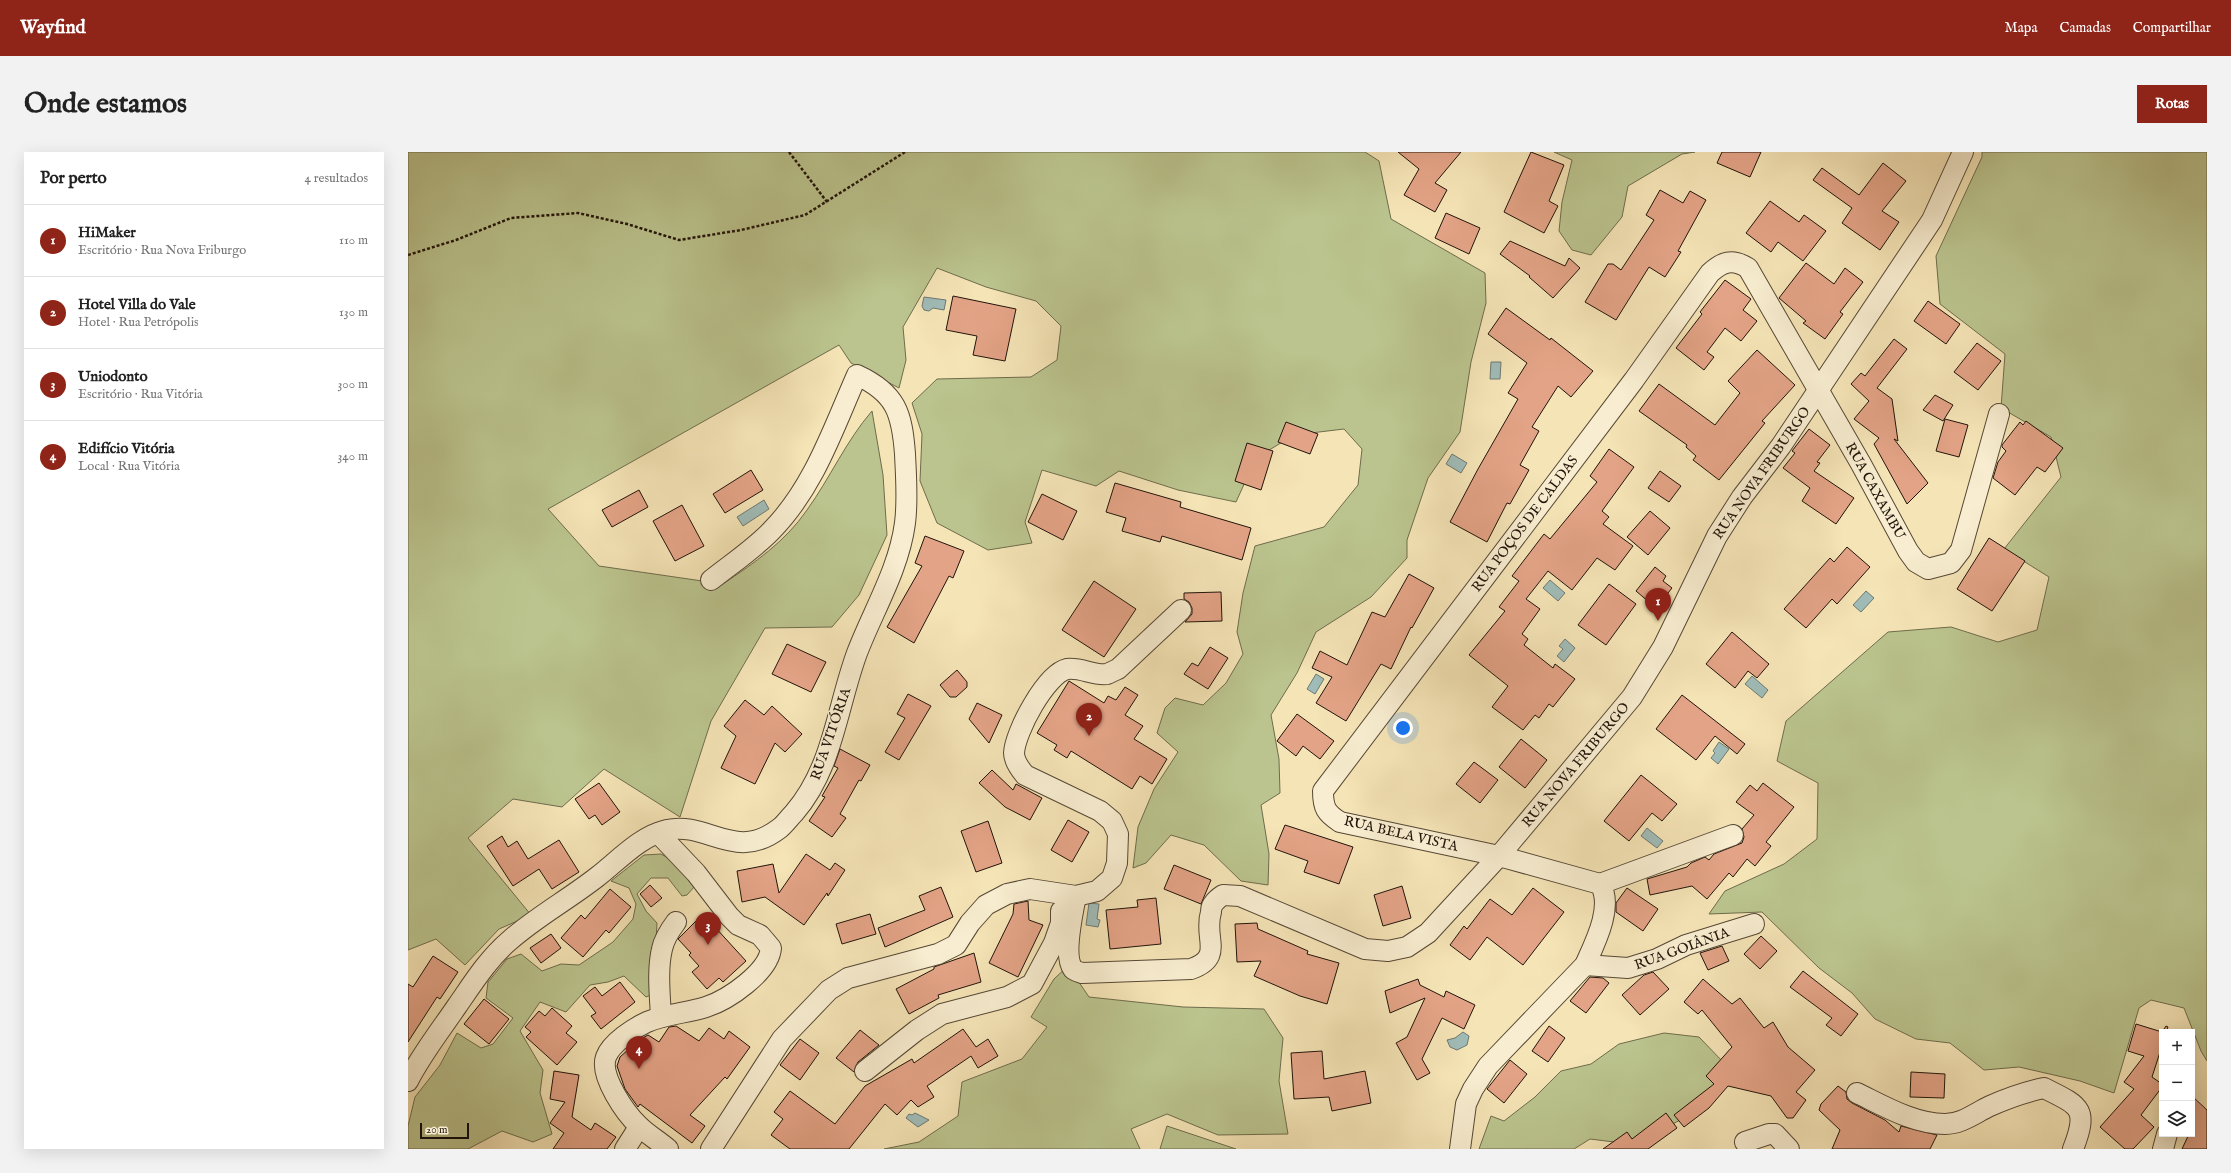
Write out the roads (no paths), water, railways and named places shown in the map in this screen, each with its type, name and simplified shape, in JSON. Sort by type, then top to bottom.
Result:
[{"type":"street","name":"RUA NOVA FRIBURGO","points":[[1068,896],[1070,962],[1074,969],[1082,973],[1191,969],[1203,965],[1209,958],[1211,950],[1208,920],[1211,909],[1213,903],[1224,895],[1240,896],[1365,949],[1388,951],[1407,947],[1428,933],[1499,856],[1632,698],[1663,647],[1717,536],[1742,497],[1781,446],[1932,220],[1963,152]]},
{"type":"street","name":"RUA CAXAMBU","points":[[1729,261],[1741,263],[1748,268],[1819,390],[1908,551],[1916,562],[1928,569],[1951,563],[1961,550],[1999,414]]},
{"type":"street","name":"RUA POÇOS DE CALDAS","points":[[1323,791],[1634,380],[1710,273],[1719,265],[1729,261]]},
{"type":"street","name":"RUA VITÓRIA","points":[[658,833],[669,829],[687,829],[730,842],[754,842],[781,828],[801,804],[817,780],[832,740],[857,654],[895,562],[905,524],[907,487],[903,431],[897,412],[883,389],[857,375],[823,456],[793,506],[772,531],[711,580]]},
{"type":"street","points":[[711,1149],[782,1039],[829,990],[848,978],[938,954],[956,945],[970,923],[986,905],[1007,894],[1030,889],[1068,896],[1098,890],[1112,878],[1117,863],[1118,834],[1112,821],[1100,811],[1025,775],[1017,765],[1014,753],[1025,720],[1048,682],[1066,670],[1081,669],[1106,674],[1118,669],[1181,610]]},
{"type":"street","name":"RUA BELA VISTA","points":[[1323,791],[1323,802],[1328,814],[1340,822],[1499,856],[1600,884]]},
{"type":"street","points":[[408,1081],[438,1034],[487,963],[506,943],[523,928],[573,896],[628,851],[658,833],[696,873],[729,916],[738,925],[760,935],[771,948],[766,962],[744,986],[707,1007],[661,1017],[646,1023],[613,1046],[606,1058],[605,1069],[609,1082],[624,1108],[639,1126],[668,1149]]},
{"type":"street","points":[[1460,1149],[1466,1104],[1473,1088],[1488,1066],[1586,965],[1595,945],[1606,905],[1605,891],[1600,884],[1733,834]]},
{"type":"street","points":[[865,1071],[917,1030],[942,1014],[1006,998],[1032,984],[1054,943],[1068,896]]},
{"type":"street","points":[[661,1017],[660,996],[662,949],[668,933],[676,922]]},
{"type":"street","name":"RUA GOIÂNIA","points":[[1586,965],[1628,968],[1656,959],[1686,945],[1754,924]]},
{"type":"street","points":[[1857,1093],[1907,1116],[1928,1123],[1946,1124],[1969,1118],[1988,1107],[2018,1094],[2044,1088],[2073,1102],[2080,1113],[2082,1127],[2073,1149]]},
{"type":"street","points":[[625,1149],[639,1126]]},
{"type":"street","points":[[1745,1142],[1769,1134],[1775,1134],[1789,1149]]},
{"type":"street","points":[[2163,1149],[2167,1137]]},
{"type":"water","points":[[924,297],[946,300],[944,310],[933,308],[929,311],[924,310],[922,306]]},
{"type":"water","points":[[1491,362],[1501,362],[1500,379],[1490,379]]},
{"type":"water","points":[[1452,454],[1467,463],[1461,473],[1446,464]]},
{"type":"water","points":[[764,500],[769,509],[743,526],[737,517]]},
{"type":"water","points":[[1550,580],[1565,593],[1558,601],[1543,588]]},
{"type":"water","points":[[1866,591],[1874,598],[1861,612],[1853,605]]},
{"type":"water","points":[[1565,639],[1575,648],[1564,662],[1557,656],[1563,649],[1559,646]]},
{"type":"water","points":[[1316,674],[1324,679],[1315,694],[1307,689]]},
{"type":"water","points":[[1752,676],[1768,690],[1762,698],[1745,684]]},
{"type":"water","points":[[1719,742],[1729,749],[1718,764],[1711,758],[1715,753],[1713,751]]},
{"type":"water","points":[[1647,828],[1663,841],[1657,848],[1641,836]]},
{"type":"water","points":[[1089,903],[1099,904],[1097,919],[1100,920],[1098,927],[1086,925]]},
{"type":"water","points":[[1463,1032],[1469,1036],[1467,1045],[1457,1050],[1450,1047],[1447,1040],[1455,1038]]},
{"type":"water","points":[[915,1113],[929,1120],[918,1127],[906,1118],[909,1114],[912,1115]]},
{"type":"place","name":"HiMaker","points":[[1658,621]]},
{"type":"place","name":"Hotel Villa do Vale","points":[[1089,736]]},
{"type":"place","name":"Uniodonto","points":[[708,945]]},
{"type":"place","name":"Edifício Vitória","points":[[639,1069]]}]
